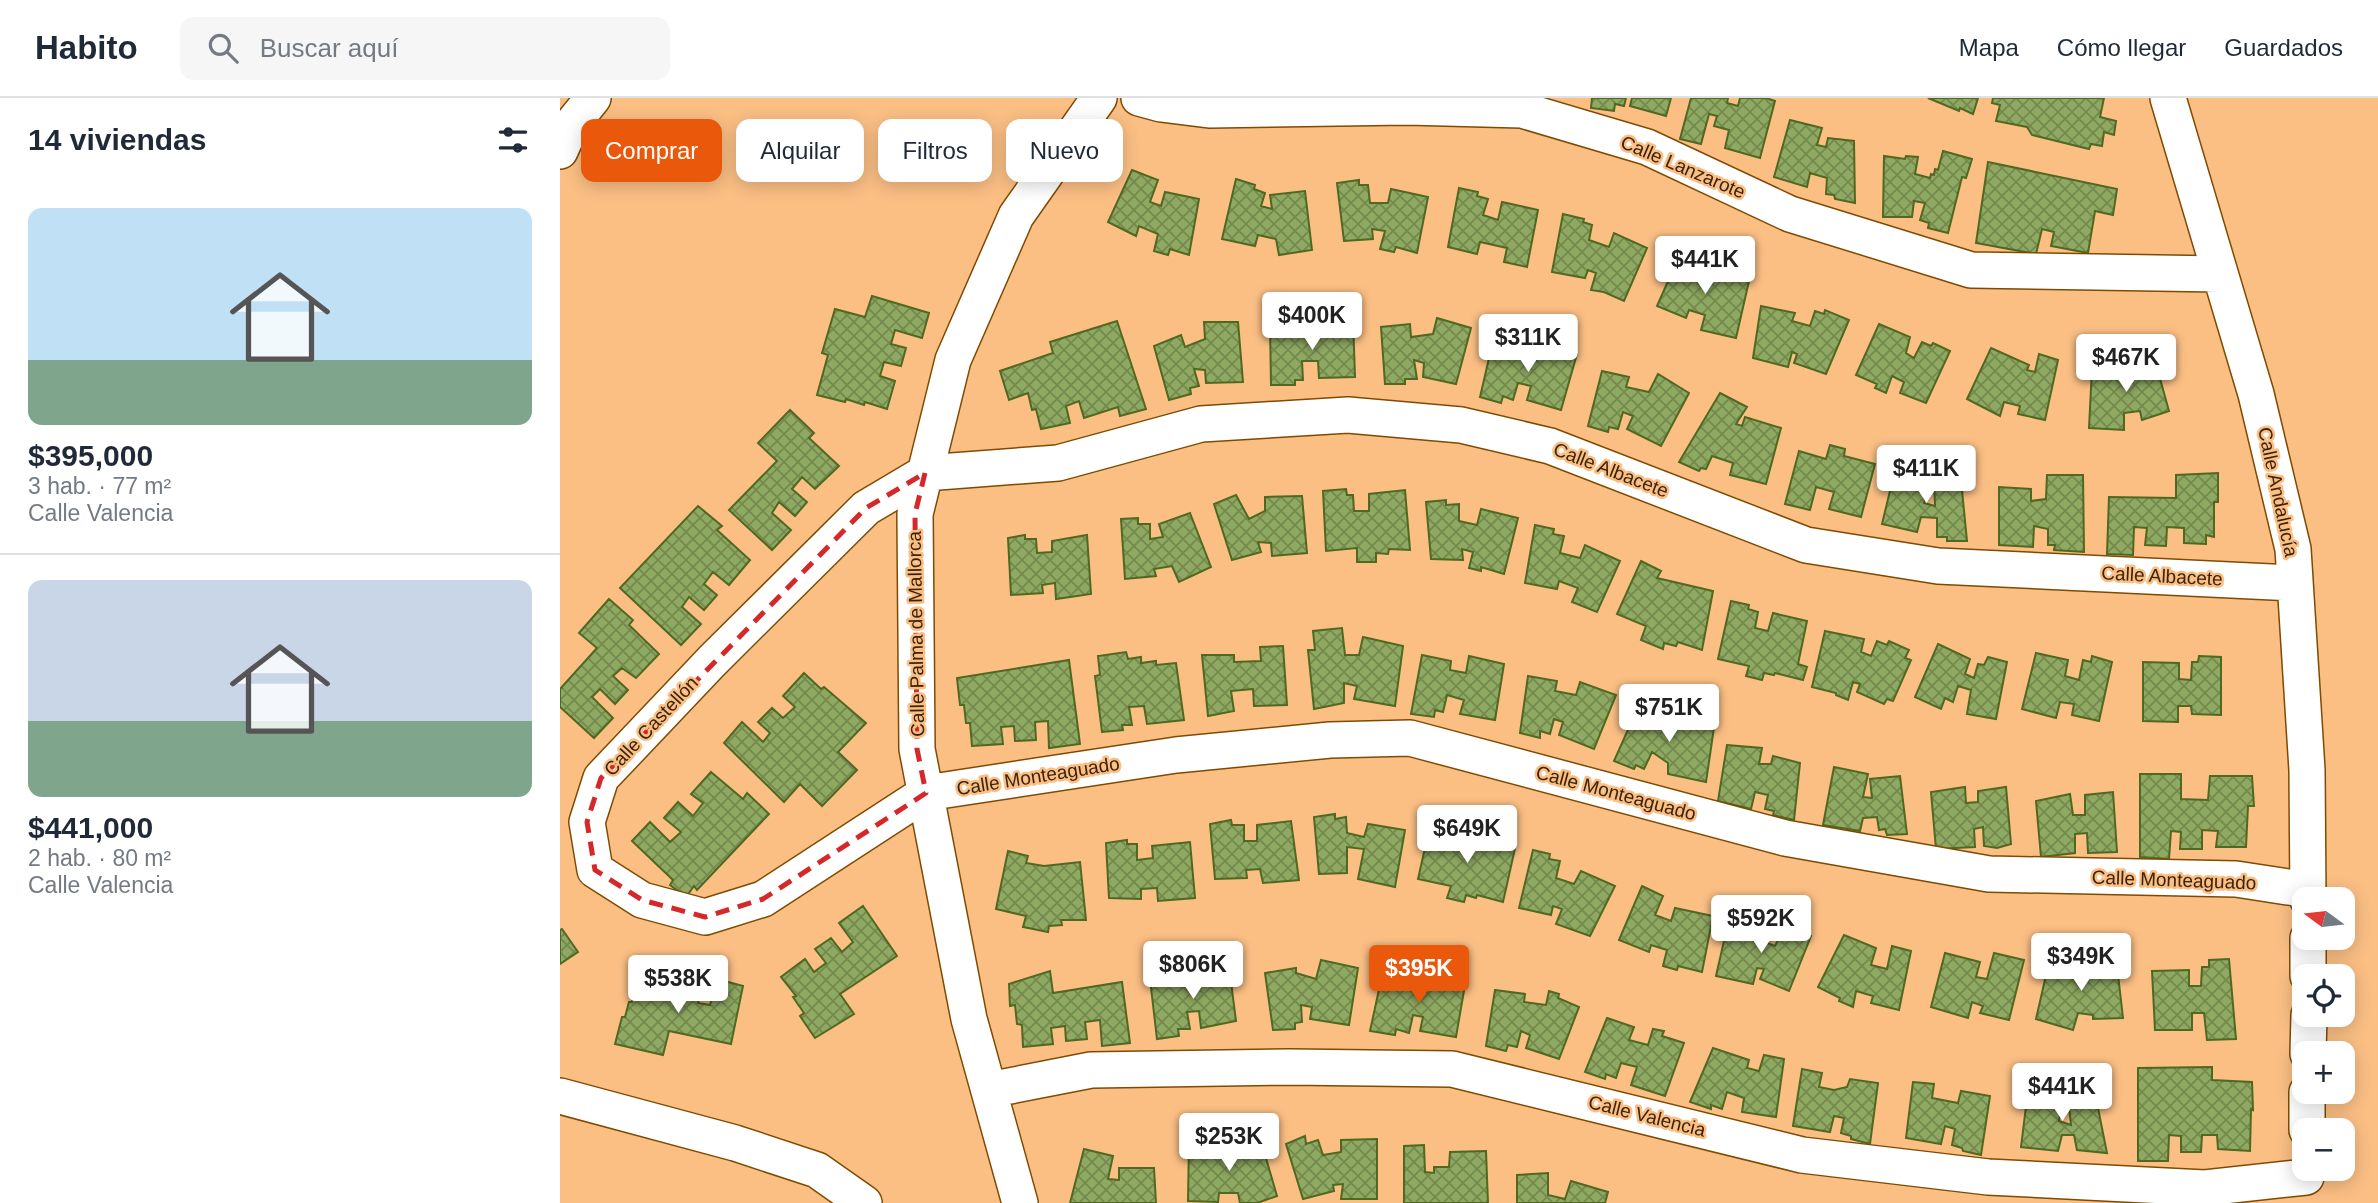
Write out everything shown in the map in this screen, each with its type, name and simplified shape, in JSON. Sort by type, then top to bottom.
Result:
[{"type":"street","points":[[560,151],[572,124],[593,98]]},
{"type":"street","name":"Calle Palma de Mallorca","points":[[1020,1203],[969,1019],[917,749],[915,514],[953,360],[1016,216],[1099,98]]},
{"type":"street","name":"Calle Lanzarote","points":[[1139,98],[1161,104],[1209,110],[1407,107],[1522,110],[1647,147],[1790,214],[1970,270],[2220,274]]},
{"type":"street","name":"Calle Andalucía","points":[[2168,98],[2259,407],[2293,549],[2307,770],[2308,887]]},
{"type":"street","name":"Calle Albacete","points":[[925,473],[1058,463],[1201,424],[1349,415],[1461,425],[1550,446],[1807,545],[1938,566],[2295,583]]},
{"type":"street","name":"Calle Castellón","points":[[925,473],[866,508],[712,661],[601,778],[587,822],[595,870],[642,900],[705,917],[763,899],[926,793]]},
{"type":"street","name":"Calle Monteaguado","points":[[926,793],[1176,755],[1330,740],[1410,738],[1785,838],[1989,874],[2236,879],[2292,891]]},
{"type":"street","name":"Calle Valencia","points":[[989,1090],[1091,1070],[1289,1067],[1452,1069],[1802,1155],[1988,1177],[2204,1188],[2306,1183]]},
{"type":"street","points":[[560,1096],[735,1143],[817,1170],[864,1203]]},
{"type":"highlighted area","points":[[925,473],[915,514],[917,749],[926,793],[763,899],[705,917],[642,900],[595,870],[587,822],[601,778],[866,508]]},
{"type":"building","points":[[1592,98],[1626,98],[1624,106],[1615,104],[1614,111],[1591,108]]},
{"type":"building","points":[[1632,98],[1671,98],[1666,116],[1630,106]]},
{"type":"building","points":[[1691,98],[1728,98],[1727,103],[1738,106],[1740,98],[1766,98],[1775,101],[1760,158],[1725,148],[1729,130],[1714,126],[1717,116],[1709,114],[1701,144],[1680,139]]},
{"type":"building","points":[[1928,98],[1978,98],[1973,114]]},
{"type":"building","points":[[1993,98],[2104,98],[2100,117],[2116,121],[2114,135],[2104,132],[2102,146],[2091,144],[2089,149],[2032,135],[2027,127],[1996,121],[2000,105],[1992,103]]},
{"type":"building","points":[[1790,120],[1822,128],[1817,145],[1826,147],[1828,138],[1854,141],[1855,203],[1835,199],[1834,195],[1826,194],[1827,178],[1810,173],[1807,187],[1774,177]]},
{"type":"building","points":[[1943,151],[1972,159],[1966,178],[1962,177],[1948,233],[1928,228],[1929,223],[1920,220],[1925,203],[1914,201],[1912,217],[1883,217],[1884,156],[1905,159],[1906,156],[1918,157],[1915,174],[1930,178],[1935,169],[1938,170]]},
{"type":"building","points":[[1988,162],[2117,189],[2113,215],[2095,211],[2088,253],[2051,246],[2054,232],[2042,229],[2036,254],[1976,243]]},
{"type":"building","points":[[1132,170],[1158,180],[1150,202],[1161,206],[1165,192],[1199,199],[1189,255],[1170,249],[1168,255],[1154,251],[1158,234],[1139,226],[1136,236],[1108,222]]},
{"type":"building","points":[[1236,179],[1255,185],[1254,189],[1265,193],[1261,206],[1272,209],[1270,195],[1305,191],[1312,250],[1279,255],[1276,239],[1258,235],[1255,246],[1222,239]]},
{"type":"building","points":[[1359,180],[1359,185],[1368,185],[1370,203],[1388,203],[1391,189],[1428,197],[1417,253],[1396,247],[1394,252],[1380,249],[1385,231],[1372,229],[1373,239],[1344,241],[1337,183]]},
{"type":"building","points":[[1459,188],[1478,192],[1477,196],[1488,199],[1483,215],[1498,220],[1502,202],[1538,210],[1527,267],[1504,262],[1507,248],[1480,242],[1477,254],[1448,247]]},
{"type":"building","points":[[1563,214],[1584,219],[1583,222],[1592,225],[1589,240],[1609,247],[1614,233],[1647,248],[1624,301],[1604,292],[1591,290],[1596,273],[1588,270],[1585,278],[1552,272]]},
{"type":"building","points":[[1681,252],[1706,260],[1704,270],[1712,272],[1711,276],[1749,281],[1736,338],[1701,330],[1705,315],[1689,310],[1686,318],[1657,306]]},
{"type":"building","points":[[872,296],[929,313],[922,338],[895,330],[891,344],[906,348],[901,366],[884,362],[880,376],[895,381],[887,409],[865,402],[864,405],[846,399],[845,402],[817,395],[828,355],[822,353],[835,309],[865,317]]},
{"type":"building","points":[[1761,306],[1795,313],[1792,321],[1810,326],[1815,311],[1824,314],[1825,310],[1849,320],[1826,374],[1794,363],[1797,354],[1792,352],[1788,367],[1753,358]]},
{"type":"building","points":[[1353,318],[1355,377],[1319,378],[1318,361],[1302,361],[1303,380],[1295,380],[1295,385],[1271,385],[1270,326],[1301,326],[1301,337],[1317,336],[1318,331],[1330,330],[1329,320]]},
{"type":"building","points":[[1437,318],[1471,328],[1456,384],[1423,377],[1424,363],[1414,360],[1417,379],[1405,379],[1405,384],[1385,384],[1381,327],[1410,324],[1411,337],[1433,334]]},
{"type":"building","points":[[1117,321],[1146,409],[1120,416],[1118,407],[1084,418],[1079,401],[1066,406],[1070,423],[1041,429],[1028,393],[1009,400],[1000,371],[1053,353],[1050,342]]},
{"type":"building","points":[[1204,322],[1238,322],[1243,382],[1206,383],[1205,370],[1194,369],[1199,386],[1190,388],[1191,394],[1169,400],[1154,346],[1181,335],[1185,347],[1205,339]]},
{"type":"building","points":[[1879,324],[1910,337],[1906,353],[1914,358],[1922,342],[1931,346],[1933,343],[1950,351],[1926,403],[1900,393],[1904,382],[1892,376],[1886,393],[1875,388],[1877,384],[1856,375]]},
{"type":"building","points":[[1493,341],[1524,347],[1536,360],[1540,344],[1577,354],[1561,410],[1527,400],[1531,386],[1518,383],[1513,400],[1503,396],[1501,403],[1480,397]]},
{"type":"building","points":[[1991,348],[2029,365],[2027,370],[2035,372],[2039,354],[2058,360],[2045,420],[2018,414],[2020,406],[2004,402],[2000,416],[1967,399]]},
{"type":"building","points":[[2153,353],[2169,411],[2142,420],[2140,411],[2124,413],[2124,430],[2089,428],[2092,368],[2131,373],[2129,366],[2136,365],[2136,360]]},
{"type":"building","points":[[1602,371],[1629,377],[1626,387],[1649,392],[1658,374],[1689,393],[1661,446],[1627,429],[1633,416],[1623,412],[1618,429],[1609,427],[1608,432],[1588,426]]},
{"type":"building","points":[[1720,393],[1747,407],[1736,424],[1742,426],[1745,417],[1781,428],[1766,484],[1730,475],[1733,463],[1712,456],[1706,469],[1701,468],[1699,471],[1679,462]]},
{"type":"building","points":[[790,410],[814,433],[809,438],[839,466],[815,489],[802,477],[792,489],[807,502],[795,516],[779,502],[772,513],[791,530],[772,550],[729,510],[777,461],[758,443]]},
{"type":"building","points":[[1830,445],[1845,449],[1844,456],[1875,464],[1861,517],[1829,509],[1834,492],[1816,487],[1810,510],[1785,504],[1799,451],[1826,459]]},
{"type":"building","points":[[1896,466],[1931,477],[1924,503],[1935,506],[1934,481],[1961,480],[1967,541],[1947,541],[1947,537],[1937,537],[1937,518],[1921,517],[1917,532],[1882,524]]},
{"type":"building","points":[[2218,473],[2218,502],[2214,502],[2214,537],[2206,535],[2206,544],[2184,543],[2184,528],[2167,527],[2166,546],[2145,545],[2147,528],[2134,527],[2133,555],[2107,554],[2109,497],[2176,498],[2176,475]]},
{"type":"building","points":[[2047,475],[2083,475],[2084,552],[2054,550],[2055,545],[2048,545],[2048,529],[2034,526],[2033,547],[1999,545],[1999,487],[2031,489],[2031,501],[2046,499]]},
{"type":"building","points":[[1346,489],[1347,495],[1353,495],[1354,511],[1369,511],[1369,494],[1405,490],[1410,550],[1389,549],[1388,554],[1376,553],[1376,562],[1357,562],[1357,548],[1326,551],[1323,491]]},
{"type":"building","points":[[1236,495],[1249,519],[1265,511],[1265,497],[1302,496],[1307,553],[1272,556],[1271,543],[1258,542],[1261,552],[1232,560],[1214,504]]},
{"type":"building","points":[[1446,500],[1446,505],[1459,504],[1459,521],[1477,525],[1481,509],[1518,518],[1504,574],[1481,567],[1481,571],[1469,568],[1473,552],[1462,549],[1463,560],[1431,559],[1426,502]]},
{"type":"building","points":[[698,506],[722,526],[717,530],[750,560],[729,585],[713,572],[704,584],[717,595],[704,610],[689,597],[682,607],[701,624],[681,645],[620,588]]},
{"type":"building","points":[[1190,513],[1211,567],[1179,582],[1172,566],[1154,569],[1156,576],[1125,579],[1121,519],[1138,518],[1138,524],[1150,524],[1150,539],[1163,537],[1159,524]]},
{"type":"building","points":[[1535,525],[1554,529],[1553,534],[1564,536],[1560,553],[1580,558],[1585,545],[1620,561],[1597,612],[1572,602],[1578,588],[1559,581],[1557,589],[1525,583]]},
{"type":"building","points":[[1025,535],[1025,539],[1036,539],[1037,553],[1052,552],[1052,541],[1087,535],[1091,594],[1056,599],[1055,583],[1042,585],[1043,593],[1011,595],[1008,538]]},
{"type":"building","points":[[1641,561],[1661,571],[1657,578],[1713,591],[1702,650],[1678,642],[1676,646],[1664,643],[1663,649],[1641,640],[1646,626],[1617,614]]},
{"type":"building","points":[[609,599],[633,620],[629,625],[659,654],[636,678],[622,668],[613,676],[628,690],[615,704],[600,689],[592,697],[613,718],[594,738],[560,707],[560,689],[597,648],[579,633]]},
{"type":"building","points":[[1731,601],[1749,605],[1748,609],[1758,612],[1755,628],[1768,631],[1773,613],[1807,621],[1798,664],[1807,667],[1803,680],[1764,673],[1762,680],[1746,676],[1749,666],[1718,659]]},
{"type":"building","points":[[1342,628],[1345,655],[1359,655],[1363,637],[1403,646],[1395,706],[1354,699],[1357,686],[1344,683],[1344,703],[1314,709],[1308,650],[1315,650],[1313,631]]},
{"type":"building","points":[[1825,631],[1864,639],[1861,652],[1871,656],[1877,641],[1887,645],[1889,641],[1909,650],[1905,658],[1911,660],[1893,701],[1887,699],[1884,704],[1857,692],[1860,684],[1853,682],[1848,700],[1836,693],[1812,687]]},
{"type":"building","points":[[1938,644],[1970,659],[1965,674],[1974,678],[1978,664],[1984,665],[1988,657],[2007,662],[1996,719],[1967,714],[1971,690],[1958,686],[1953,702],[1945,698],[1941,709],[1915,697]]},
{"type":"building","points":[[1283,646],[1287,705],[1254,706],[1253,689],[1231,691],[1234,711],[1208,716],[1202,655],[1234,655],[1234,662],[1261,661],[1260,647]]},
{"type":"building","points":[[1126,652],[1128,659],[1141,657],[1141,663],[1176,663],[1184,720],[1147,724],[1144,706],[1129,707],[1132,725],[1122,725],[1123,730],[1102,732],[1095,676],[1100,675],[1098,656]]},
{"type":"building","points":[[2036,653],[2068,660],[2065,676],[2079,680],[2083,660],[2091,662],[2092,656],[2112,662],[2099,721],[2072,715],[2074,704],[2060,702],[2056,718],[2022,709]]},
{"type":"building","points":[[1422,655],[1451,661],[1450,670],[1466,673],[1469,656],[1504,664],[1495,720],[1460,714],[1464,700],[1447,695],[1443,712],[1435,710],[1434,717],[1411,714]]},
{"type":"building","points":[[2199,656],[2221,657],[2221,715],[2192,714],[2191,706],[2178,706],[2178,722],[2143,721],[2143,662],[2179,663],[2179,679],[2191,680],[2192,662],[2198,662]]},
{"type":"building","points":[[1069,660],[1080,744],[1049,748],[1048,721],[1035,722],[1036,740],[1015,741],[1014,726],[1001,727],[1003,744],[972,746],[970,723],[966,723],[964,705],[960,705],[957,678]]},
{"type":"building","points":[[804,673],[866,723],[838,752],[857,770],[822,806],[800,784],[784,802],[724,743],[742,722],[763,742],[770,733],[758,722],[772,708],[783,718],[795,707],[783,696]]},
{"type":"building","points":[[1528,676],[1557,681],[1555,691],[1576,695],[1580,682],[1616,695],[1594,749],[1559,735],[1563,722],[1554,719],[1550,734],[1540,731],[1540,738],[1520,733]]},
{"type":"building","points":[[1638,707],[1667,720],[1664,728],[1673,731],[1677,715],[1715,721],[1706,782],[1668,774],[1668,763],[1652,752],[1644,769],[1636,765],[1634,769],[1614,761]]},
{"type":"building","points":[[1727,745],[1762,748],[1759,764],[1771,764],[1773,756],[1800,763],[1794,820],[1773,815],[1774,811],[1765,809],[1768,795],[1755,792],[1751,809],[1718,801]]},
{"type":"building","points":[[1834,767],[1868,774],[1863,797],[1872,798],[1870,779],[1900,776],[1907,834],[1887,835],[1885,829],[1879,830],[1877,817],[1863,818],[1860,831],[1823,825]]},
{"type":"building","points":[[711,772],[743,799],[747,793],[769,814],[697,890],[694,886],[686,897],[670,885],[673,880],[632,841],[650,822],[670,842],[681,832],[664,818],[678,802],[693,816],[703,803],[691,794]]},
{"type":"building","points":[[2140,774],[2181,774],[2181,799],[2208,800],[2210,776],[2252,776],[2254,806],[2248,806],[2246,847],[2216,847],[2218,831],[2202,830],[2202,849],[2180,849],[2181,832],[2171,831],[2169,859],[2140,857]]},
{"type":"building","points":[[1965,787],[1966,803],[1978,802],[1978,791],[2006,787],[2011,844],[1997,848],[1984,846],[1983,827],[1974,829],[1975,847],[1936,849],[1931,792]]},
{"type":"building","points":[[2113,792],[2117,852],[2088,853],[2087,833],[2075,834],[2075,853],[2041,857],[2036,801],[2070,794],[2073,815],[2085,815],[2085,795]]},
{"type":"building","points":[[1335,814],[1335,819],[1346,817],[1347,833],[1364,837],[1368,824],[1405,830],[1395,887],[1358,879],[1364,849],[1347,847],[1347,873],[1319,874],[1314,817]]},
{"type":"building","points":[[1231,820],[1232,825],[1244,825],[1244,841],[1257,841],[1257,825],[1291,821],[1299,880],[1263,883],[1260,869],[1246,870],[1247,878],[1215,879],[1210,824]]},
{"type":"building","points":[[1431,821],[1449,826],[1449,831],[1460,834],[1457,848],[1470,853],[1474,835],[1516,844],[1503,902],[1477,895],[1476,898],[1466,895],[1464,902],[1447,898],[1451,886],[1418,879]]},
{"type":"building","points":[[1127,840],[1127,844],[1137,844],[1137,860],[1153,858],[1152,846],[1190,842],[1195,898],[1158,901],[1157,888],[1141,889],[1141,899],[1109,898],[1106,843]]},
{"type":"building","points":[[1533,850],[1550,854],[1549,859],[1560,861],[1556,878],[1574,884],[1581,871],[1615,886],[1590,936],[1556,924],[1562,909],[1553,906],[1551,915],[1519,908]]},
{"type":"building","points":[[1008,851],[1028,856],[1026,863],[1044,866],[1080,862],[1086,920],[1061,920],[1062,925],[1049,926],[1048,932],[1023,927],[1026,916],[996,909]]},
{"type":"building","points":[[1642,886],[1663,896],[1655,915],[1671,921],[1675,908],[1713,916],[1702,972],[1678,966],[1677,970],[1663,966],[1667,950],[1651,945],[1649,952],[1619,940]]},
{"type":"building","points":[[863,906],[897,956],[840,994],[854,1014],[815,1038],[800,1016],[804,1013],[793,997],[796,996],[781,977],[805,959],[814,972],[826,963],[815,949],[831,938],[842,952],[853,942],[839,923]]},
{"type":"building","points":[[1729,919],[1763,926],[1759,940],[1775,946],[1784,928],[1811,936],[1789,991],[1760,979],[1764,969],[1757,968],[1753,984],[1716,976]]},
{"type":"building","points":[[562,929],[578,952],[560,964],[560,930]]},
{"type":"building","points":[[1844,935],[1876,948],[1871,965],[1887,969],[1892,946],[1911,951],[1899,1010],[1871,1003],[1873,996],[1856,991],[1853,1007],[1818,987]]},
{"type":"building","points":[[1945,953],[1980,962],[1976,977],[1987,979],[1994,953],[2024,960],[2009,1020],[1980,1013],[1983,1006],[1972,1002],[1968,1018],[1931,1007]]},
{"type":"building","points":[[2116,957],[2123,1018],[2093,1019],[2093,1015],[2078,1013],[2073,1030],[2036,1019],[2049,962],[2087,972],[2090,962]]},
{"type":"building","points":[[2229,959],[2236,1039],[2207,1040],[2204,1013],[2192,1013],[2192,1030],[2155,1030],[2152,971],[2189,970],[2189,986],[2201,986],[2202,967],[2209,967],[2209,960]]},
{"type":"building","points":[[1321,960],[1358,968],[1349,1025],[1310,1019],[1312,1007],[1301,1005],[1302,1022],[1295,1023],[1295,1029],[1273,1030],[1265,973],[1296,968],[1296,973],[1316,979]]},
{"type":"building","points":[[1206,964],[1206,969],[1229,966],[1236,1021],[1201,1028],[1199,1011],[1187,1012],[1190,1029],[1178,1029],[1179,1036],[1157,1039],[1150,979],[1179,977],[1180,986],[1196,983],[1195,966]]},
{"type":"building","points":[[1050,971],[1053,993],[1122,982],[1130,1043],[1102,1046],[1100,1020],[1085,1022],[1087,1039],[1066,1041],[1065,1026],[1051,1028],[1053,1044],[1023,1047],[1022,1025],[1017,1024],[1015,1005],[1010,1006],[1009,984]]},
{"type":"building","points":[[1383,971],[1413,978],[1411,987],[1426,991],[1429,973],[1466,979],[1456,1037],[1420,1031],[1423,1017],[1413,1015],[1409,1033],[1396,1029],[1395,1035],[1370,1031]]},
{"type":"building","points":[[637,977],[666,983],[663,991],[677,995],[681,981],[702,987],[698,1003],[710,1005],[717,979],[743,986],[731,1044],[669,1031],[663,1055],[615,1044],[622,1017],[625,1017],[629,1002],[632,1002]]},
{"type":"building","points":[[1495,990],[1525,994],[1524,1002],[1546,1005],[1549,991],[1579,1007],[1559,1059],[1526,1048],[1530,1035],[1521,1031],[1517,1047],[1508,1045],[1506,1051],[1486,1046]]},
{"type":"building","points":[[1607,1018],[1634,1027],[1629,1040],[1648,1045],[1653,1029],[1664,1031],[1662,1036],[1684,1043],[1665,1096],[1631,1085],[1637,1067],[1621,1063],[1616,1078],[1606,1074],[1605,1079],[1585,1072]]},
{"type":"building","points":[[1713,1048],[1749,1060],[1747,1068],[1759,1071],[1764,1055],[1784,1059],[1776,1117],[1742,1112],[1744,1098],[1727,1092],[1722,1109],[1711,1105],[1711,1109],[1690,1102]]},
{"type":"building","points":[[2212,1067],[2212,1080],[2252,1082],[2250,1151],[2218,1149],[2217,1135],[2202,1135],[2201,1152],[2181,1152],[2181,1136],[2169,1135],[2168,1161],[2138,1161],[2138,1068]]},
{"type":"building","points":[[1802,1069],[1822,1073],[1819,1087],[1834,1090],[1847,1087],[1850,1079],[1878,1083],[1870,1144],[1841,1133],[1844,1118],[1834,1116],[1830,1132],[1793,1126]]},
{"type":"building","points":[[1913,1082],[1934,1084],[1932,1098],[1958,1103],[1961,1091],[1990,1096],[1981,1155],[1952,1145],[1955,1129],[1945,1126],[1941,1144],[1906,1138]]},
{"type":"building","points":[[2028,1090],[2051,1092],[2048,1105],[2061,1107],[2059,1121],[2071,1125],[2068,1098],[2095,1093],[2107,1153],[2077,1150],[2074,1135],[2062,1135],[2058,1151],[2021,1147]]},
{"type":"building","points":[[1305,1136],[1306,1144],[1318,1140],[1323,1155],[1341,1152],[1341,1140],[1377,1139],[1377,1199],[1341,1199],[1343,1184],[1333,1185],[1334,1191],[1303,1199],[1286,1144]]},
{"type":"building","points":[[1261,1141],[1277,1196],[1257,1203],[1240,1203],[1238,1193],[1219,1193],[1218,1202],[1188,1201],[1189,1143],[1212,1142],[1212,1147],[1226,1151]]},
{"type":"building","points":[[1424,1145],[1425,1172],[1434,1173],[1434,1167],[1449,1167],[1450,1152],[1486,1151],[1488,1203],[1404,1203],[1404,1146]]},
{"type":"building","points":[[1084,1149],[1113,1156],[1108,1179],[1119,1180],[1119,1168],[1154,1168],[1156,1203],[1070,1203]]},
{"type":"building","points":[[1548,1173],[1548,1195],[1565,1199],[1571,1181],[1608,1192],[1605,1203],[1517,1203],[1517,1175]]}]
